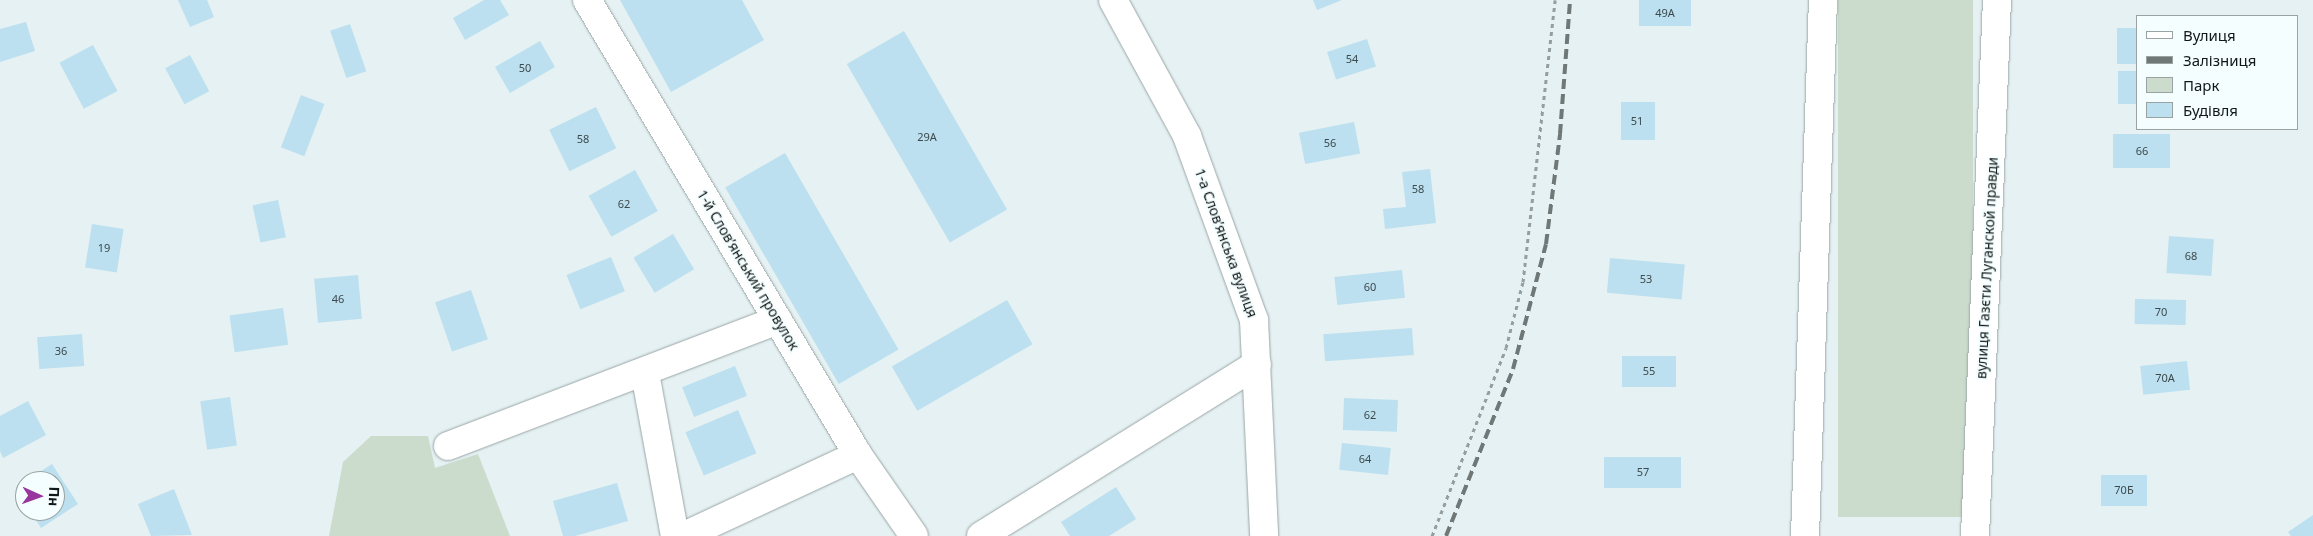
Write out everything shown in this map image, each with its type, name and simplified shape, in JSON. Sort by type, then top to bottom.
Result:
[{"type":"street","name":"1-й Слов’янський провулок","points":[[587,0],[858,455],[914,536]]},
{"type":"street","name":"1-а Слов’янська вулиця","points":[[1113,0],[1187,136],[1254,320],[1258,364],[1264,536]]},
{"type":"street","points":[[1805,536],[1823,0]]},
{"type":"street","name":"вулиця Газєти Луганской правди","points":[[1975,536],[1997,0]]},
{"type":"street","points":[[448,446],[645,373],[778,320]]},
{"type":"street","points":[[981,536],[1258,364]]},
{"type":"street","points":[[645,373],[675,536]]},
{"type":"street","points":[[684,536],[858,455]]},
{"type":"path","points":[[1432,536],[1506,348],[1523,282],[1554,0]]},
{"type":"green space","points":[[1838,0],[1973,0],[1973,517],[1838,517]]},
{"type":"green space","points":[[371,436],[428,436],[435,468],[478,454],[510,536],[329,536],[343,462]]},
{"type":"building","points":[[178,0],[207,0],[214,17],[190,27]]},
{"type":"building","points":[[484,0],[500,0],[509,15],[465,40],[453,18]]},
{"type":"building","points":[[620,0],[742,0],[764,40],[671,92]]},
{"type":"building","points":[[1313,0],[1342,0],[1317,10]]},
{"type":"building","points":[[1639,0],[1691,0],[1691,26],[1639,26]]},
{"type":"building","points":[[26,22],[35,51],[0,62],[0,29]]},
{"type":"building","points":[[350,24],[366,71],[346,78],[330,31]]},
{"type":"building","points":[[2117,28],[2136,28],[2136,64],[2117,64]]},
{"type":"building","points":[[904,31],[1007,209],[950,242],[847,64]]},
{"type":"building","points":[[1367,39],[1376,67],[1336,80],[1327,52]]},
{"type":"building","points":[[540,41],[555,67],[510,93],[495,67]]},
{"type":"building","points":[[93,45],[117,91],[84,109],[59,63]]},
{"type":"building","points":[[190,55],[209,91],[185,104],[165,68]]},
{"type":"building","points":[[2118,71],[2136,71],[2136,104],[2118,104]]},
{"type":"building","points":[[301,95],[324,104],[304,156],[281,147]]},
{"type":"building","points":[[1621,102],[1655,102],[1655,140],[1621,140]]},
{"type":"building","points":[[596,107],[616,148],[569,171],[549,130]]},
{"type":"building","points":[[1354,122],[1360,153],[1305,164],[1299,133]]},
{"type":"building","points":[[2113,134],[2170,134],[2170,168],[2113,168]]},
{"type":"building","points":[[785,153],[898,350],[839,384],[725,188]]},
{"type":"building","points":[[1430,169],[1436,223],[1385,229],[1383,209],[1406,207],[1402,172]]},
{"type":"building","points":[[635,170],[658,211],[611,237],[589,196]]},
{"type":"building","points":[[278,200],[286,237],[260,243],[253,205]]},
{"type":"building","points":[[92,224],[124,229],[117,272],[85,267]]},
{"type":"building","points":[[673,234],[694,269],[655,293],[634,258]]},
{"type":"building","points":[[2169,236],[2214,239],[2211,276],[2166,273]]},
{"type":"building","points":[[611,257],[625,291],[580,309],[566,275]]},
{"type":"building","points":[[1610,258],[1685,265],[1682,299],[1607,293]]},
{"type":"building","points":[[1402,270],[1405,298],[1337,305],[1334,277]]},
{"type":"building","points":[[358,275],[362,319],[318,323],[314,279]]},
{"type":"building","points":[[471,290],[488,339],[452,352],[435,302]]},
{"type":"building","points":[[2135,299],[2186,300],[2186,325],[2135,324]]},
{"type":"building","points":[[1007,300],[1032,344],[917,411],[892,366]]},
{"type":"building","points":[[283,308],[288,345],[235,352],[230,316]]},
{"type":"building","points":[[1412,328],[1414,355],[1325,361],[1323,334]]},
{"type":"building","points":[[82,334],[84,366],[39,369],[37,337]]},
{"type":"building","points":[[1622,356],[1676,356],[1676,387],[1622,387]]},
{"type":"building","points":[[2187,361],[2190,390],[2143,395],[2140,366]]},
{"type":"building","points":[[735,366],[747,396],[694,417],[682,387]]},
{"type":"building","points":[[230,397],[237,446],[207,450],[200,401]]},
{"type":"building","points":[[1344,398],[1398,400],[1397,432],[1343,430]]},
{"type":"building","points":[[28,401],[46,435],[3,458],[0,451],[0,416]]},
{"type":"building","points":[[738,410],[756,453],[704,476],[686,432]]},
{"type":"building","points":[[1342,443],[1391,448],[1388,475],[1339,470]]},
{"type":"building","points":[[1604,457],[1681,457],[1681,488],[1604,488]]},
{"type":"building","points":[[52,464],[57,471],[41,471]]},
{"type":"building","points":[[2101,475],[2147,475],[2147,506],[2101,506]]},
{"type":"building","points":[[617,483],[628,521],[575,536],[563,536],[553,501]]},
{"type":"building","points":[[65,484],[78,504],[65,512]]},
{"type":"building","points":[[1116,487],[1136,519],[1109,536],[1070,536],[1061,522]]},
{"type":"building","points":[[174,489],[192,535],[151,536],[138,504]]},
{"type":"building","points":[[2313,515],[2313,536],[2291,536],[2288,532]]},
{"type":"building","points":[[36,521],[52,521],[41,528]]},
{"type":"railway","points":[[1446,536],[1513,369],[1546,244],[1560,134],[1570,0]]}]
